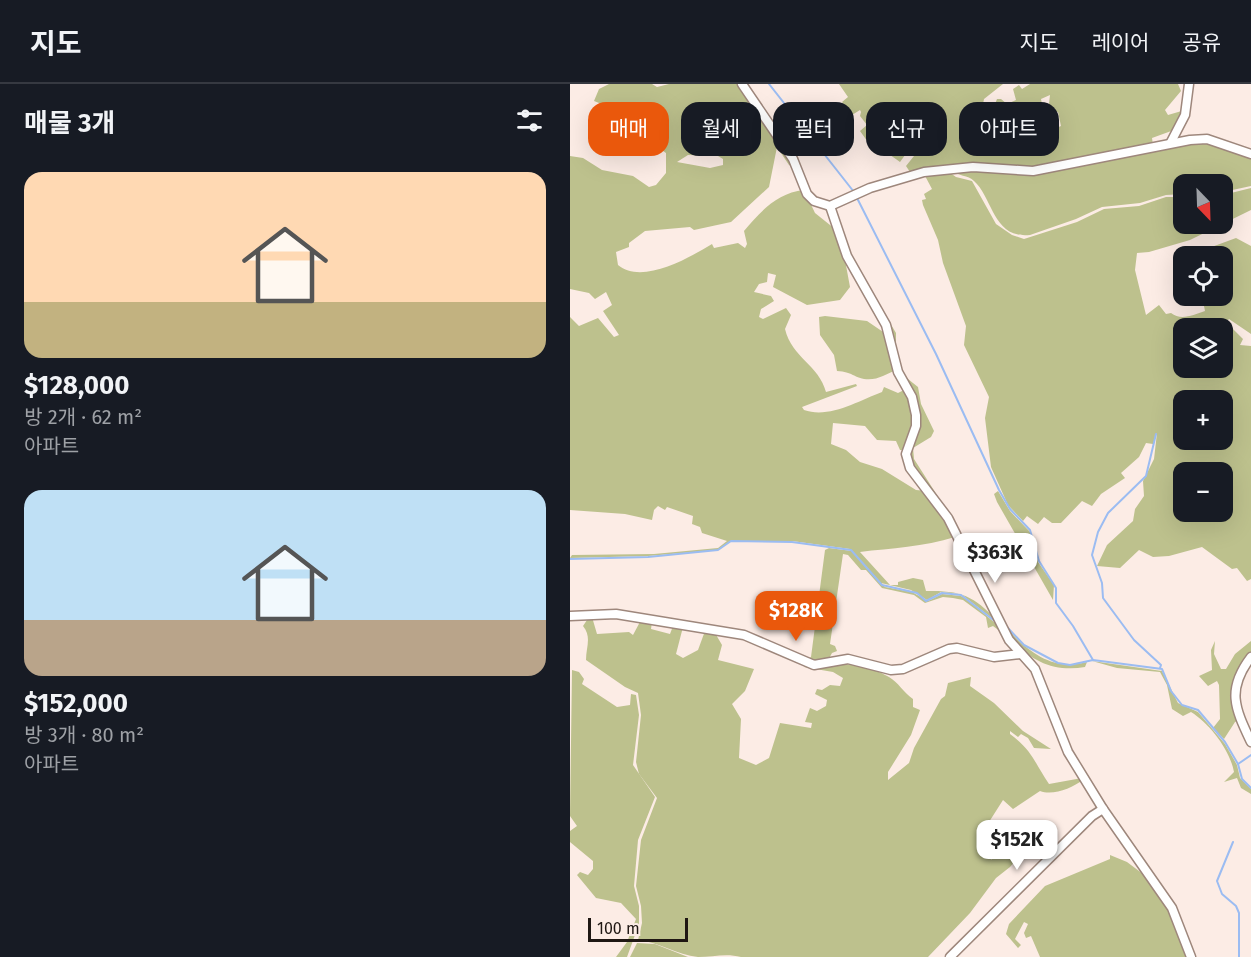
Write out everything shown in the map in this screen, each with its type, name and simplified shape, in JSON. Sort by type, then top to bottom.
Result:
[{"type":"street","points":[[742,84],[793,159],[807,194],[814,201],[830,206],[870,188],[924,172],[973,167],[1033,171],[1172,142],[1207,140],[1251,154]]},
{"type":"street","points":[[1172,142],[1185,115],[1189,84]]},
{"type":"street","points":[[830,206],[847,256],[886,325],[898,372],[912,397],[916,426],[906,460],[914,474],[942,508],[1009,640],[1035,669],[1045,689],[1062,740],[1103,809],[1172,908],[1191,957]]},
{"type":"street","points":[[570,616],[616,614],[744,635],[814,665],[848,659],[891,670],[903,669],[949,649],[957,648],[994,657],[1021,654]]},
{"type":"street","points":[[1251,657],[1237,677],[1235,697],[1251,742]]},
{"type":"street","points":[[950,957],[1084,824],[1103,809]]},
{"type":"green space","points":[[609,84],[652,84],[657,87],[669,84],[741,84],[753,102],[681,102],[681,156],[686,156],[677,162],[710,168],[723,165],[723,159],[718,156],[761,156],[761,115],[773,133],[773,156],[775,156],[769,187],[731,222],[694,230],[690,227],[645,231],[629,243],[629,247],[616,252],[618,265],[628,270],[652,271],[678,262],[712,244],[714,248],[738,243],[745,248],[747,244],[744,231],[763,210],[786,195],[804,190],[815,213],[840,233],[850,287],[840,300],[807,305],[773,287],[776,275],[768,273],[767,282],[759,284],[754,292],[771,296],[774,301],[761,309],[759,317],[763,319],[786,308],[791,315],[785,329],[788,339],[818,375],[826,392],[856,384],[857,386],[802,407],[804,410],[833,411],[882,392],[884,387],[898,393],[906,389],[915,415],[906,450],[900,450],[896,441],[877,440],[865,426],[833,423],[831,444],[846,450],[860,462],[882,469],[916,490],[927,491],[941,509],[955,537],[919,545],[860,552],[890,585],[898,585],[898,582],[913,578],[923,580],[926,591],[950,592],[959,594],[941,592],[927,600],[911,590],[881,583],[850,549],[792,541],[731,541],[718,550],[648,556],[570,558],[572,555],[654,554],[718,548],[727,541],[702,533],[700,527],[692,524],[693,516],[667,507],[665,510],[658,506],[654,510],[652,520],[625,514],[570,510],[570,317],[579,326],[598,318],[614,337],[619,335],[603,311],[612,305],[606,292],[595,299],[589,293],[570,289],[570,156],[583,158],[602,170],[633,176],[649,187],[656,185],[666,173],[666,156],[669,156],[669,102],[594,101],[599,89]]},
{"type":"green space","points":[[839,84],[1003,84],[984,99],[983,102],[959,102],[959,156],[1059,156],[1059,127],[1061,126],[1059,102],[1049,102],[1050,95],[1041,99],[1042,102],[1012,102],[1016,100],[1013,89],[1019,85],[1022,89],[1030,84],[1178,84],[1181,91],[1165,110],[1168,115],[1185,110],[1174,130],[1152,138],[1153,145],[1033,168],[957,165],[910,172],[906,166],[914,156],[947,156],[947,102],[866,102],[866,124],[860,116],[860,110],[854,114],[854,102],[842,102],[848,97]]},
{"type":"green space","points":[[866,126],[866,139],[860,131]]},
{"type":"green space","points":[[1207,141],[1251,157],[1251,186],[1233,190],[1233,174],[1173,174],[1173,195],[1140,203],[1102,207],[1030,235],[1018,235],[1008,231],[995,216],[974,181],[952,171],[972,169],[1018,173]]},
{"type":"green space","points":[[783,156],[788,156],[796,168],[789,165]]},
{"type":"green space","points":[[892,156],[904,156],[900,162]]},
{"type":"green space","points":[[946,170],[956,177],[972,181],[996,224],[1012,235],[1024,239],[1077,222],[1104,209],[1139,206],[1173,197],[1173,234],[1202,234],[1149,252],[1137,253],[1135,270],[1146,315],[1159,305],[1166,314],[1171,313],[1179,317],[1205,311],[1204,306],[1233,306],[1233,246],[1214,246],[1236,238],[1251,246],[1251,334],[1233,322],[1233,318],[1173,318],[1173,378],[1233,378],[1233,329],[1243,339],[1240,345],[1251,346],[1251,579],[1247,581],[1237,568],[1232,569],[1202,547],[1169,556],[1153,557],[1139,550],[1120,568],[1097,566],[1107,545],[1133,521],[1135,509],[1144,496],[1143,481],[1154,459],[1157,433],[1153,444],[1146,443],[1139,457],[1121,473],[1125,478],[1101,494],[1092,506],[1082,501],[1061,523],[1052,523],[1044,517],[1038,524],[1027,516],[1023,521],[1008,505],[991,467],[985,418],[989,397],[964,345],[966,326],[943,263],[938,240],[923,205],[922,200],[926,199],[924,194],[932,189],[924,174]]},
{"type":"green space","points":[[1251,188],[1251,210],[1233,219],[1233,192]]},
{"type":"green space","points":[[880,306],[896,333],[896,348],[903,375],[918,387],[921,404],[934,431],[931,437],[913,448],[914,459],[949,514],[913,470],[908,455],[919,425]]},
{"type":"green space","points":[[819,317],[867,321],[889,336],[896,370],[873,379],[860,378],[837,371],[834,355],[820,335]]},
{"type":"green space","points":[[998,491],[1010,511],[1031,533],[1038,562],[1054,585],[1053,600],[997,502],[994,494]]},
{"type":"green space","points":[[829,548],[852,551],[885,587],[912,592],[928,601],[942,594],[961,596],[1001,628],[1014,652],[1001,632],[993,626],[988,628],[986,617],[963,600],[943,597],[925,603],[914,595],[882,588],[866,570],[861,570],[848,555],[843,554],[830,644],[835,646],[837,651],[832,653],[827,662],[807,660],[811,657],[825,550]]},
{"type":"green space","points":[[962,595],[984,608],[1001,625]]},
{"type":"green space","points":[[589,617],[592,617],[597,634],[629,632],[633,635],[641,620],[652,622],[651,629],[670,634],[673,626],[683,627],[676,654],[683,658],[698,650],[705,631],[715,633],[722,645],[718,660],[754,669],[745,691],[732,704],[741,719],[739,758],[756,765],[769,758],[780,723],[811,728],[812,723],[805,722],[810,708],[817,711],[826,706],[827,700],[815,694],[817,689],[822,690],[830,685],[840,686],[843,678],[833,672],[804,667],[806,664],[838,664],[869,668],[889,677],[913,699],[913,707],[920,710],[911,735],[888,772],[888,780],[909,763],[914,748],[941,699],[945,696],[948,683],[971,677],[970,686],[994,703],[1023,731],[1051,749],[1034,748],[1028,738],[1021,734],[1018,737],[1010,731],[1010,734],[1028,751],[1049,784],[1082,778],[1083,780],[1051,793],[1040,791],[1013,809],[1003,800],[989,822],[994,838],[989,844],[991,860],[1006,842],[1003,832],[1008,827],[1024,851],[996,878],[970,913],[928,957],[741,957],[725,955],[698,957],[638,940],[642,923],[636,886],[641,840],[657,798],[639,774],[636,762],[641,715],[638,693],[625,687],[586,660],[588,638],[583,626]]},
{"type":"green space","points":[[1007,628],[1024,645],[1042,658],[1063,664],[1087,662],[1085,667],[1061,668],[1039,661],[1021,648]]},
{"type":"green space","points":[[1215,641],[1214,654],[1221,669],[1226,669],[1235,654],[1251,641],[1251,653],[1237,674],[1239,720],[1235,722],[1224,739],[1213,728],[1220,719],[1219,685],[1217,681],[1208,686],[1199,676],[1212,670],[1211,650]]},
{"type":"green space","points":[[1092,661],[1162,671],[1178,703],[1198,712],[1225,744],[1237,765],[1240,778],[1251,789],[1251,794],[1241,788],[1237,778],[1224,782],[1234,772],[1224,747],[1212,730],[1198,717],[1191,712],[1183,716],[1172,709],[1167,685],[1160,672],[1117,668]]},
{"type":"green space","points":[[572,670],[579,672],[584,679],[582,684],[617,707],[630,705],[631,694],[636,695],[639,715],[633,765],[655,797],[638,840],[634,886],[639,906],[639,924],[627,957],[616,957],[627,942],[636,919],[621,903],[596,898],[577,875],[580,872],[588,875],[593,869],[593,861],[570,842],[570,831],[577,826],[570,816]]},
{"type":"green space","points":[[1105,817],[1171,908],[1190,957],[1040,957],[1031,936],[1026,938],[1024,933],[1028,924],[1024,922],[1015,939],[1021,945],[1018,948],[1006,934],[1009,924],[1045,886],[1110,859],[1110,855],[1127,862],[1143,874]]},
{"type":"green space","points":[[637,943],[655,944],[688,957],[630,957]]},
{"type":"waterway","points":[[769,84],[854,192]]},
{"type":"waterway","points":[[857,198],[936,354],[999,490],[1010,509],[1030,530],[1039,561],[1056,588],[1056,603],[1093,660]]},
{"type":"waterway","points":[[1156,434],[1146,476],[1108,513],[1098,532],[1092,555],[1102,583],[1103,598],[1134,640],[1161,665],[1160,668]]},
{"type":"waterway","points":[[570,559],[648,557],[718,550],[731,541],[792,542],[851,550],[882,585],[917,593],[926,601],[942,593],[961,595],[996,622]]},
{"type":"waterway","points":[[1007,627],[1024,645],[1058,663],[1070,665],[1093,660],[1162,669],[1171,691],[1182,705],[1198,710],[1225,742],[1238,764],[1242,779],[1251,788]]},
{"type":"waterway","points":[[1238,764],[1251,755]]},
{"type":"waterway","points":[[1233,842],[1217,881],[1222,894],[1236,906],[1239,913],[1239,957]]}]
